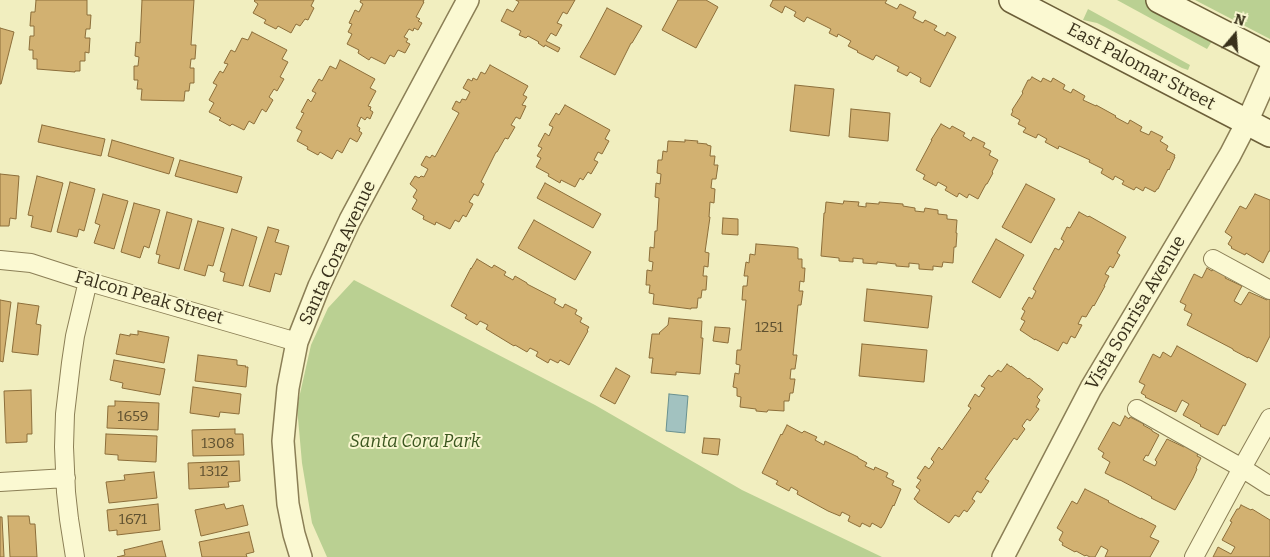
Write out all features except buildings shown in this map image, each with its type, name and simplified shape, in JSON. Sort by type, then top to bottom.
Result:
[{"type":"main road","name":"East Palomar Street","points":[[1012,0],[1270,134]]},
{"type":"main road","points":[[1159,0],[1270,57]]},
{"type":"street","name":"Santa Cora Avenue","points":[[301,557],[288,504],[283,441],[288,388],[297,342],[319,286],[350,220],[468,0]]},
{"type":"street","name":"Vista Sonrisa Avenue","points":[[1003,557],[1091,388],[1230,155],[1270,70]]},
{"type":"street","points":[[1213,259],[1270,290]]},
{"type":"street","name":"Falcon Peak Street","points":[[0,260],[31,263],[297,342]]},
{"type":"street","points":[[75,557],[69,519],[66,478],[65,414],[75,336],[88,281]]},
{"type":"street","points":[[1137,409],[1242,468],[1270,486]]},
{"type":"street","points":[[1194,557],[1270,418]]},
{"type":"street","points":[[0,482],[66,478]]},
{"type":"green space","points":[[1117,0],[1149,0],[1214,38],[1207,49]]},
{"type":"green space","points":[[1195,0],[1270,0],[1270,39]]},
{"type":"green space","points":[[1088,9],[1190,65],[1188,70],[1097,23],[1083,20]]},
{"type":"green space","name":"Santa Cora Park","points":[[354,280],[595,405],[742,490],[882,557],[327,557],[312,523],[302,463],[297,407],[311,345],[328,308]]},
{"type":"water","points":[[669,394],[688,396],[685,433],[666,431]]}]
